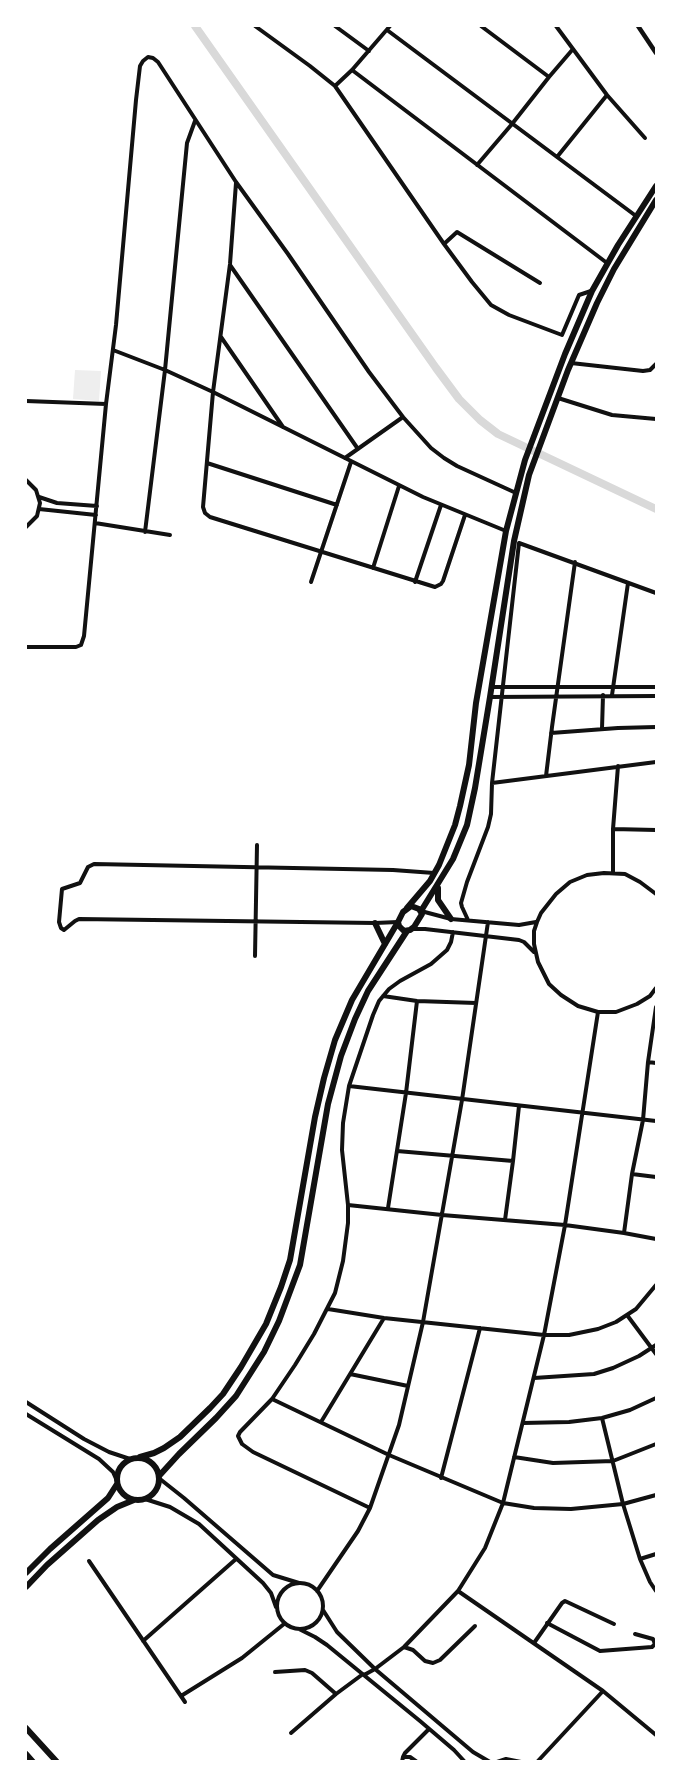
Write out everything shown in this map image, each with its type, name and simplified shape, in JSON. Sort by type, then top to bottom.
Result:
[{"type":"highway","points":[[26,1573],[108,1498],[117,1483],[120,1468],[124,1462],[164,1448],[180,1437],[210,1408],[223,1394],[241,1367],[266,1324],[292,1253],[317,1108],[334,1040],[352,1000],[398,922],[435,873],[455,825],[469,765],[476,703],[506,531],[525,460],[565,354],[592,291],[636,216],[657,186]]},
{"type":"highway","points":[[26,1587],[47,1564],[98,1520],[117,1507],[134,1500],[145,1499],[155,1491],[159,1477],[236,1396],[264,1352],[279,1321],[300,1265],[328,1104],[348,1035],[368,991],[409,930],[419,921],[421,911],[459,848],[467,825],[517,542],[522,501],[534,464],[571,363],[614,269],[657,200]]},
{"type":"highway","points":[[438,885],[438,900],[451,919]]},
{"type":"highway","points":[[407,908],[415,906],[421,911]]},
{"type":"highway","points":[[398,922],[400,928],[409,930]]},
{"type":"highway","points":[[375,923],[386,944]]},
{"type":"highway","points":[[140,1457],[153,1463],[159,1477]]},
{"type":"highway","points":[[117,1483],[122,1492],[134,1500]]},
{"type":"highway","points":[[26,1728],[57,1761]]},
{"type":"highway","points":[[26,1754],[33,1761]]},
{"type":"street","points":[[255,26],[334,86],[444,244],[492,305],[508,315],[562,335],[579,295],[592,291]]},
{"type":"street","points":[[335,26],[369,51]]},
{"type":"street","points":[[481,26],[549,77]]},
{"type":"street","points":[[556,26],[607,95],[645,138]]},
{"type":"street","points":[[638,26],[657,53]]},
{"type":"street","points":[[334,86],[352,70],[388,28],[636,216]]},
{"type":"street","points":[[477,165],[573,49]]},
{"type":"street","points":[[26,647],[72,648],[82,643],[113,350],[135,100],[140,66],[148,57],[158,62],[236,182],[403,417],[431,448],[444,458],[516,493]]},
{"type":"street","points":[[352,70],[607,263]]},
{"type":"street","points":[[557,157],[607,95]]},
{"type":"street","points":[[146,532],[188,143],[195,121]]},
{"type":"street","points":[[236,182],[230,264],[213,392],[204,513],[207,516],[322,550],[433,587],[441,584],[465,515]]},
{"type":"street","points":[[444,244],[457,232],[540,283]]},
{"type":"street","points":[[230,264],[358,449]]},
{"type":"street","points":[[221,337],[283,428]]},
{"type":"street","points":[[113,350],[213,392],[399,486],[506,531]]},
{"type":"street","points":[[571,363],[643,371],[650,370],[657,364]]},
{"type":"street","points":[[558,399],[612,415],[657,420]]},
{"type":"street","points":[[26,400],[106,404]]},
{"type":"street","points":[[345,458],[403,417]]},
{"type":"street","points":[[311,582],[351,462]]},
{"type":"street","points":[[207,463],[337,506]]},
{"type":"street","points":[[26,480],[32,484],[39,497],[39,509],[32,522],[26,527]]},
{"type":"street","points":[[373,568],[399,486]]},
{"type":"street","points":[[39,497],[57,503],[97,506]]},
{"type":"street","points":[[415,582],[441,505]]},
{"type":"street","points":[[39,509],[96,515]]},
{"type":"street","points":[[95,523],[170,536]]},
{"type":"street","points":[[468,920],[461,903],[489,821],[517,542],[657,593]]},
{"type":"street","points":[[546,776],[575,562]]},
{"type":"street","points":[[612,695],[628,582]]},
{"type":"street","points":[[492,687],[657,687]]},
{"type":"street","points":[[602,729],[603,695]]},
{"type":"street","points":[[490,697],[657,696]]},
{"type":"street","points":[[551,733],[657,727]]},
{"type":"street","points":[[492,783],[657,762]]},
{"type":"street","points":[[614,873],[613,829],[618,766]]},
{"type":"street","points":[[613,829],[657,830]]},
{"type":"street","points":[[255,956],[257,845]]},
{"type":"street","points":[[398,922],[79,919],[64,930],[60,922],[62,889],[80,883],[90,865],[393,870],[435,873]]},
{"type":"street","points":[[535,954],[534,931],[541,913],[556,894],[570,882],[587,875],[625,874],[657,894]]},
{"type":"street","points":[[421,911],[451,919],[522,925],[537,922]]},
{"type":"street","points":[[317,1591],[358,1531],[370,1508],[399,1425],[423,1322],[442,1215],[462,1100],[488,922]]},
{"type":"street","points":[[409,930],[425,929],[522,941],[535,954],[549,984],[578,1006],[598,1012],[616,1012],[638,1004],[657,988]]},
{"type":"street","points":[[370,1508],[253,1452],[239,1440],[240,1432],[272,1399],[295,1365],[335,1293],[348,1223],[342,1150],[343,1123],[349,1086],[373,1015],[389,989],[437,959],[449,946],[453,932]]},
{"type":"street","points":[[383,996],[417,1001],[476,1003]]},
{"type":"street","points":[[624,1233],[632,1174],[643,1120],[656,1007],[645,999]]},
{"type":"street","points":[[388,1208],[406,1093],[417,1001]]},
{"type":"street","points":[[291,1733],[336,1694],[404,1647],[458,1591],[485,1548],[504,1503],[544,1335],[565,1225],[598,1012]]},
{"type":"street","points":[[648,1062],[657,1063]]},
{"type":"street","points":[[349,1086],[657,1121]]},
{"type":"street","points":[[505,1220],[519,1106]]},
{"type":"street","points":[[397,1151],[513,1161]]},
{"type":"street","points":[[632,1174],[657,1177]]},
{"type":"street","points":[[348,1204],[442,1215],[565,1225],[657,1239]]},
{"type":"street","points":[[328,1309],[384,1318],[544,1335],[569,1335],[585,1333],[610,1325],[644,1301],[657,1285]]},
{"type":"street","points":[[627,1315],[655,1347],[657,1354]]},
{"type":"street","points":[[321,1422],[384,1318]]},
{"type":"street","points":[[441,1478],[480,1328]]},
{"type":"street","points":[[534,1378],[594,1374],[613,1368],[655,1347]]},
{"type":"street","points":[[350,1374],[408,1386]]},
{"type":"street","points":[[523,1422],[569,1422],[602,1418],[630,1410],[657,1398]]},
{"type":"street","points":[[272,1399],[389,1455],[504,1503],[534,1508],[571,1509],[623,1504],[657,1495]]},
{"type":"street","points":[[26,1402],[109,1452],[130,1459]]},
{"type":"street","points":[[26,1414],[99,1459],[113,1472],[117,1483]]},
{"type":"street","points":[[602,1418],[623,1504],[640,1559],[650,1582],[657,1591]]},
{"type":"street","points":[[514,1457],[553,1463],[613,1461],[657,1444]]},
{"type":"street","points":[[159,1477],[273,1575],[305,1583],[317,1591],[323,1610],[337,1632],[375,1669],[473,1752],[490,1761]]},
{"type":"street","points":[[145,1499],[161,1503],[198,1524],[267,1587],[284,1624],[299,1629],[327,1645],[465,1761]]},
{"type":"street","points":[[640,1559],[657,1554]]},
{"type":"street","points":[[143,1641],[236,1558]]},
{"type":"street","points":[[89,1562],[186,1702]]},
{"type":"street","points":[[276,1607],[280,1593],[285,1588],[298,1583]]},
{"type":"street","points":[[458,1591],[603,1691],[657,1735]]},
{"type":"street","points":[[534,1643],[565,1601],[614,1624]]},
{"type":"street","points":[[299,1629],[314,1624],[323,1610]]},
{"type":"street","points":[[547,1623],[600,1651],[652,1647],[655,1644],[656,1641],[653,1638],[635,1634]]},
{"type":"street","points":[[182,1696],[242,1658],[284,1624]]},
{"type":"street","points":[[404,1647],[432,1664],[440,1660],[475,1626]]},
{"type":"street","points":[[275,1672],[306,1670],[336,1694]]},
{"type":"street","points":[[537,1761],[603,1691]]},
{"type":"street","points":[[402,1759],[429,1729]]},
{"type":"street","points":[[402,1759],[410,1757],[417,1761]]},
{"type":"street","points":[[497,1761],[506,1759],[520,1761]]},
{"type":"shaded area","points":[[75,370],[101,371],[99,401],[73,399]]},
{"type":"waterway","points":[[195,26],[459,399],[498,434],[656,509]]}]
